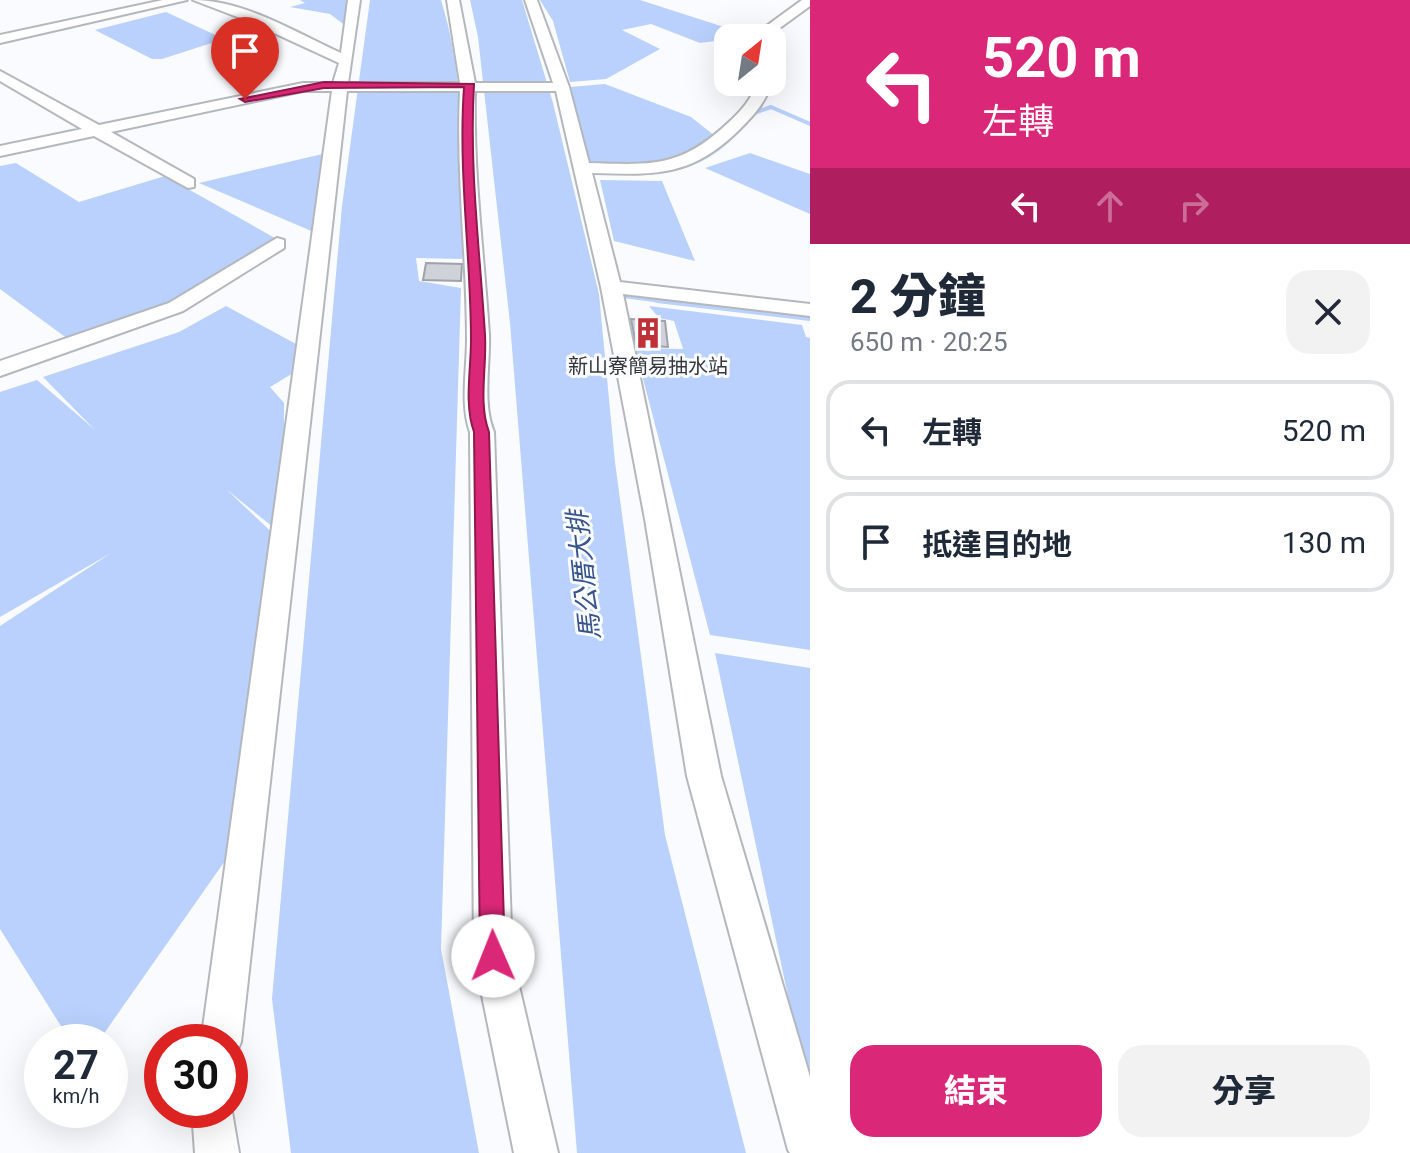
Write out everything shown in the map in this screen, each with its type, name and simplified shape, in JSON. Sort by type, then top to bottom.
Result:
[{"type":"street","points":[[0,39],[181,0]]},
{"type":"street","points":[[199,0],[253,18],[343,73]]},
{"type":"street","points":[[223,1024],[354,0]]},
{"type":"street","points":[[453,0],[469,84],[466,130],[478,339],[477,419],[482,432],[493,956],[536,1153]]},
{"type":"street","points":[[531,0],[562,87],[611,287],[658,519],[704,776],[803,1114],[810,1150]]},
{"type":"street","points":[[777,24],[810,0]]},
{"type":"street","points":[[0,151],[303,87],[343,73],[469,84],[562,87]]},
{"type":"street","points":[[0,75],[188,183]]},
{"type":"street","points":[[582,170],[664,169],[684,165],[713,148],[761,96]]},
{"type":"street","points":[[0,369],[176,307],[277,244]]},
{"type":"street","points":[[611,287],[810,310]]},
{"type":"street","points":[[215,1128],[217,1153]]},
{"type":"water","points":[[300,0],[350,0],[351,30],[330,14],[290,7],[305,3]]},
{"type":"water","points":[[370,0],[441,0],[459,96],[462,259],[416,258],[419,281],[461,288],[441,949],[479,1153],[291,1153],[272,999],[342,206]]},
{"type":"water","name":"馬公厝大排","points":[[470,0],[522,0],[553,103],[599,294],[615,462],[665,835],[746,1153],[577,1153],[510,323],[478,37]]},
{"type":"water","points":[[540,0],[640,0],[715,24],[714,41],[700,43],[651,24],[622,30],[660,49],[606,79],[570,82],[553,21]]},
{"type":"water","points":[[166,12],[224,39],[162,59],[152,59],[95,30]]},
{"type":"water","points":[[605,84],[691,117],[720,140],[684,165],[590,164],[570,87]]},
{"type":"water","points":[[331,152],[323,236],[199,183]]},
{"type":"water","points":[[750,153],[810,174],[810,214],[705,168]]},
{"type":"water","points":[[16,163],[79,202],[165,176],[282,242],[178,310],[76,345],[0,289],[0,166]]},
{"type":"water","points":[[600,180],[662,181],[695,261],[614,241]]},
{"type":"water","points":[[226,306],[307,350],[305,366],[270,387],[284,403],[284,536],[226,489],[280,540],[234,848],[111,1024],[60,1024],[0,929],[0,626],[111,553],[0,617],[0,392],[37,380],[94,429],[43,377],[179,332]]},
{"type":"water","points":[[649,306],[802,325],[806,337],[810,338],[810,650],[710,635],[635,348],[683,349],[674,321],[659,318]]},
{"type":"water","points":[[715,653],[810,668],[810,1071],[805,1076]]},
{"type":"building","points":[[426,263],[462,264],[461,281],[423,280]]},
{"type":"building","name":"新山寮簡易抽水站","points":[[631,319],[665,321],[668,347],[636,345]]},
{"type":"waterway","points":[[754,113],[771,107],[810,124]]},
{"type":"waterway","points":[[736,133],[742,126]]},
{"type":"waterway","points":[[651,172],[688,165],[718,148],[737,131]]},
{"type":"waterway","points":[[627,296],[674,302]]},
{"type":"waterway","points":[[657,300],[674,302]]},
{"type":"waterway","points":[[674,302],[810,318]]},
{"type":"place","name":"新山寮簡易抽水站","points":[[648,333]]},
{"type":"route","points":[[245,99],[324,85],[469,84],[466,130],[469,212],[476,279],[473,284],[478,339],[477,395],[480,404],[477,419],[482,432],[481,515],[485,562],[493,956]]}]
